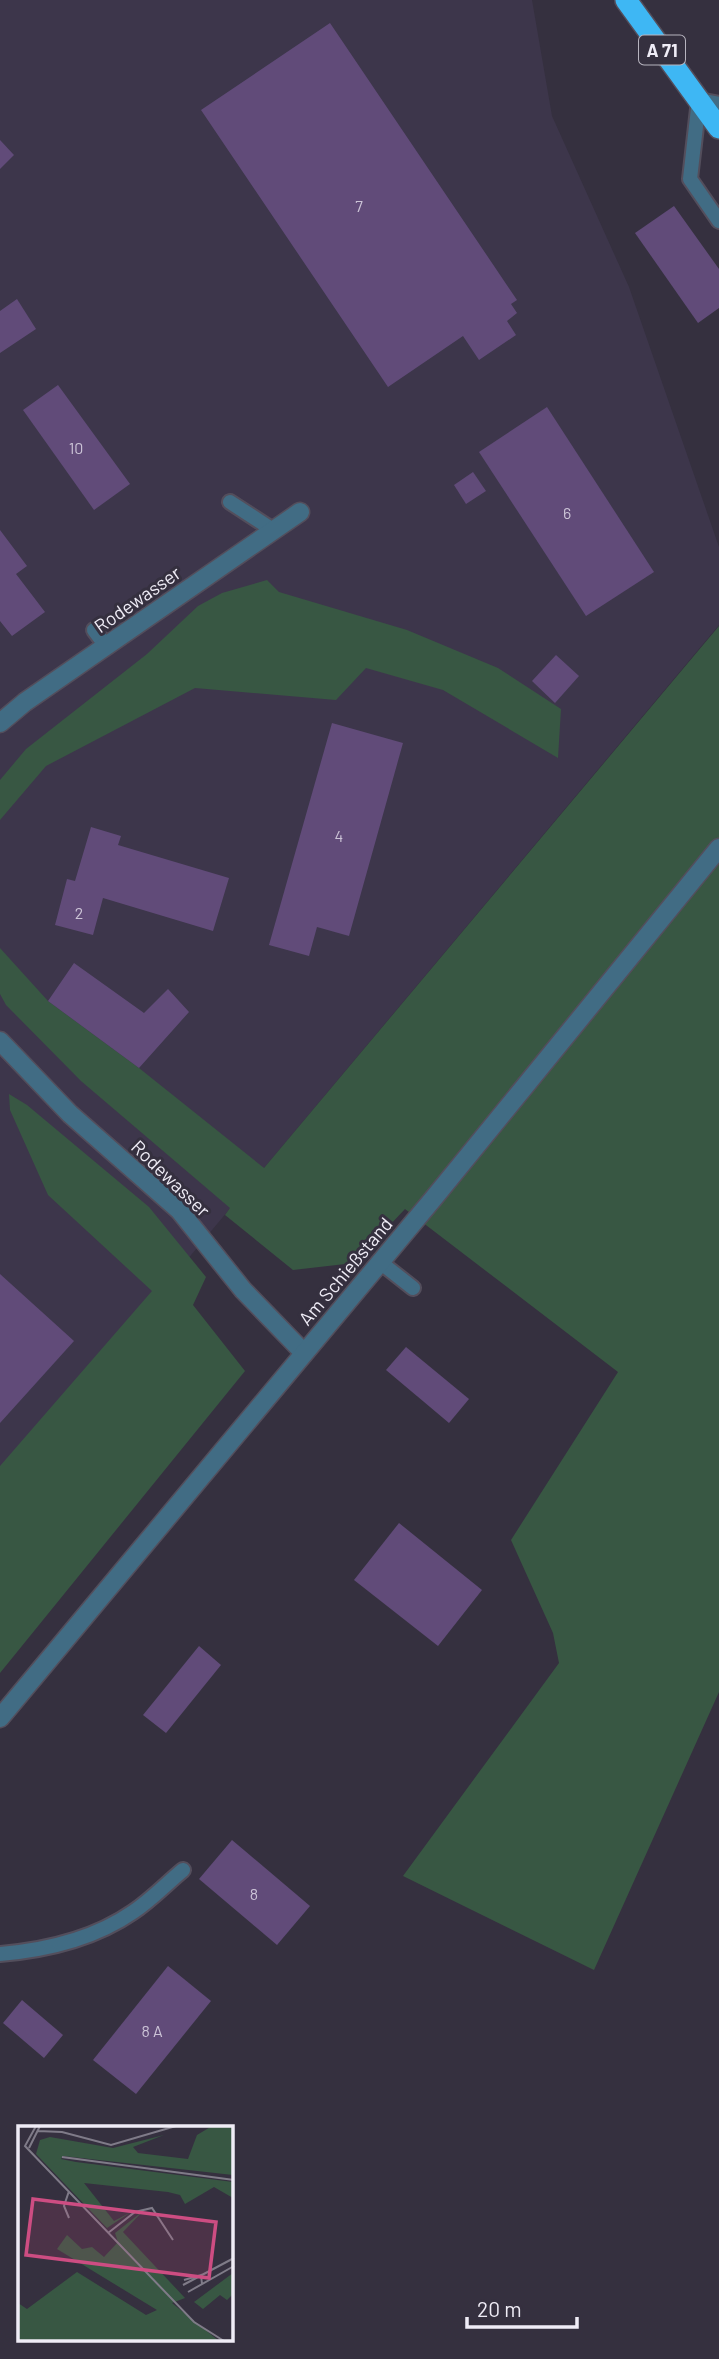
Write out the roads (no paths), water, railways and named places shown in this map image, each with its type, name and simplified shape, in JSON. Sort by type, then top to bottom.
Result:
[{"type":"highway","name":"A 71","points":[[626,0],[709,102],[719,128]]},
{"type":"street","name":"Rodewasser","points":[[0,723],[25,702],[300,512]]},
{"type":"street","name":"Am Schießstand","points":[[0,1718],[380,1262],[719,848]]},
{"type":"street","name":"Rodewasser","points":[[0,1041],[70,1114],[179,1210],[243,1290],[304,1353]]},
{"type":"lane","points":[[709,102],[690,179],[719,221]]},
{"type":"lane","points":[[230,502],[273,530]]},
{"type":"lane","points":[[94,630],[106,646]]},
{"type":"lane","points":[[380,1262],[413,1288]]},
{"type":"lane","points":[[0,1954],[29,1951],[79,1940],[132,1913],[183,1870]]}]
